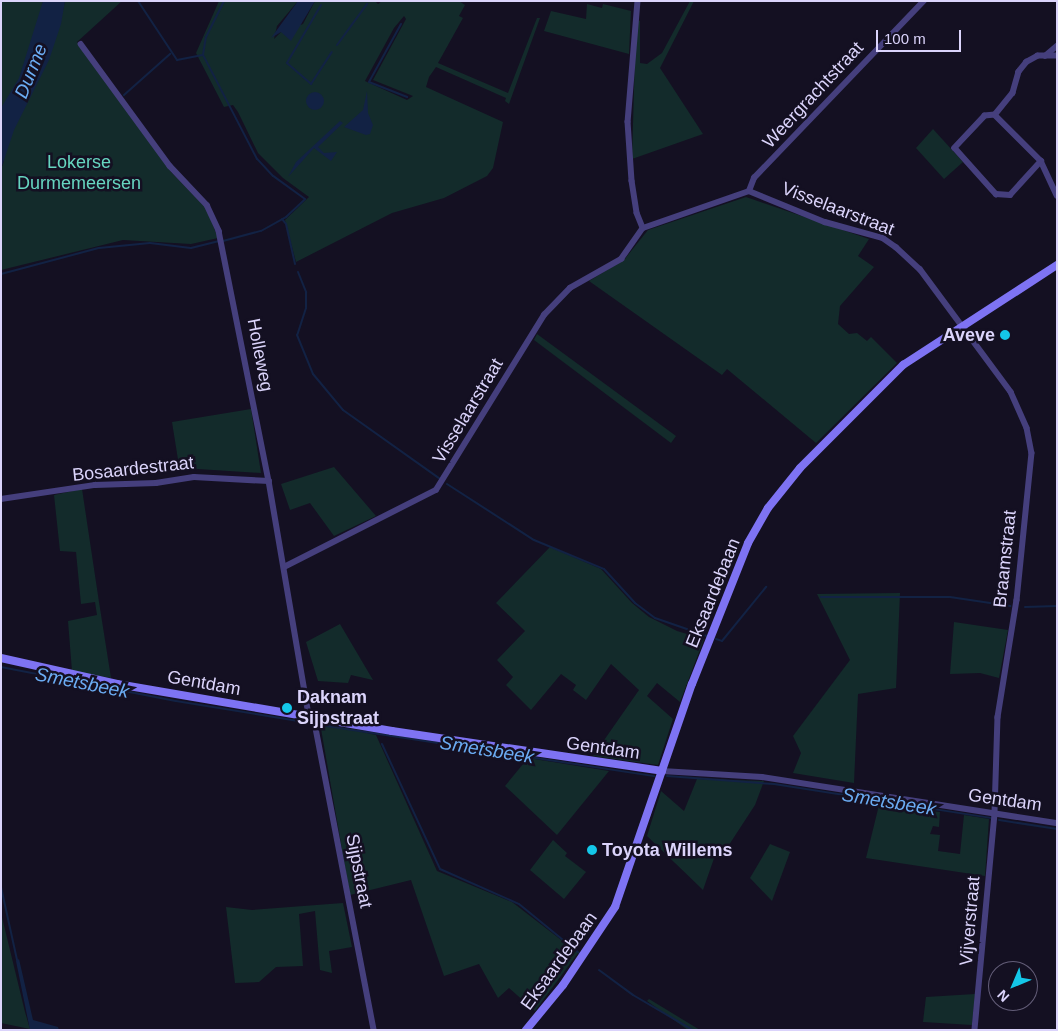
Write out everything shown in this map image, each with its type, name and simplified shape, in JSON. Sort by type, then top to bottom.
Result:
[{"type":"main road","name":"Eksaardebaan","points":[[526,1030],[563,985],[615,907],[633,863],[662,770],[742,557],[768,508],[800,468],[893,374],[1057,265]]},
{"type":"main road","name":"Gentdam","points":[[1,658],[117,684],[497,748],[662,770]]},
{"type":"street","points":[[638,1],[628,122],[632,181],[637,213],[643,228],[749,191]]},
{"type":"street","name":"Weergrachtstraat","points":[[749,191],[754,178],[924,1]]},
{"type":"street","name":"Holleweg","points":[[81,44],[170,166],[207,205],[221,236],[269,480],[312,717]]},
{"type":"street","points":[[1045,56],[1057,46]]},
{"type":"street","points":[[1041,161],[1010,195],[1002,196],[996,194],[955,148],[985,116],[995,115],[1013,93],[1019,72],[1028,62],[1045,56],[1057,56]]},
{"type":"street","points":[[995,115],[1041,161],[1057,195]]},
{"type":"street","name":"Visselaarstraat","points":[[749,191],[825,222],[889,242],[920,269],[962,327]]},
{"type":"street","name":"Visselaarstraat","points":[[284,567],[436,490],[544,315],[570,288],[621,259],[643,228]]},
{"type":"street","name":"Braamstraat","points":[[962,327],[1015,399],[1027,428],[1033,460],[1023,525],[1017,600],[1000,707],[995,814]]},
{"type":"street","name":"Bosaardestraat","points":[[1,499],[95,485],[151,484],[194,477],[269,480]]},
{"type":"street","name":"Sijpstraat","points":[[312,717],[374,1030]]},
{"type":"street","name":"Gentdam","points":[[662,770],[762,777],[1057,823]]},
{"type":"street","name":"Vijverstraat","points":[[975,1030],[995,814]]},
{"type":"green space","name":"Lokerse Durmemeersen","points":[[1,1],[43,1],[42,7],[60,23],[65,1],[122,1],[77,42],[171,172],[206,208],[218,238],[191,244],[123,240],[1,270],[1,169],[4,161],[1,143]]},
{"type":"green space","points":[[219,1],[298,1],[277,26],[274,39],[281,32],[303,24],[315,1],[375,1],[378,4],[382,1],[459,1],[465,5],[459,16],[463,18],[438,63],[508,93],[537,18],[540,18],[509,104],[505,101],[506,98],[436,67],[429,77],[426,87],[503,122],[493,168],[487,176],[444,198],[392,213],[296,262],[285,220],[309,197],[283,178],[258,153],[233,105],[224,107],[196,53]],"holes":[[[404,16],[406,19],[373,80],[413,96],[407,100],[365,81],[394,28]]]},
{"type":"green space","points":[[690,1],[694,1],[660,68],[703,134],[632,159],[636,19],[640,21],[640,63],[647,64],[662,53]]},
{"type":"green space","points":[[587,4],[602,8],[603,4],[631,11],[629,54],[544,31],[551,11],[586,19]]},
{"type":"green space","points":[[933,129],[963,162],[944,179],[916,148]]},
{"type":"green space","points":[[746,197],[869,239],[858,256],[874,267],[840,306],[838,324],[849,334],[857,333],[867,341],[871,337],[897,363],[816,443],[727,369],[722,375],[589,281],[624,260],[648,230]]},
{"type":"green space","points":[[537,334],[676,436],[671,443],[534,340]]},
{"type":"green space","points":[[251,409],[261,473],[198,469],[180,472],[172,422]]},
{"type":"green space","points":[[334,467],[376,516],[334,536],[310,503],[290,510],[281,484]]},
{"type":"green space","points":[[82,489],[111,678],[72,671],[68,621],[97,615],[95,602],[81,604],[76,552],[60,551],[54,495]]},
{"type":"green space","points":[[550,547],[601,569],[632,603],[649,617],[677,631],[704,639],[680,702],[657,683],[647,696],[673,719],[658,765],[593,756],[639,690],[611,664],[586,700],[573,690],[576,685],[561,674],[531,710],[506,685],[513,677],[497,660],[525,631],[496,603]]},
{"type":"green space","points":[[900,593],[896,688],[858,694],[854,783],[793,773],[801,753],[793,736],[850,660],[817,594]]},
{"type":"green space","points":[[954,622],[1008,630],[999,678],[980,673],[950,674]]},
{"type":"green space","points":[[340,624],[373,680],[351,675],[348,683],[318,681],[306,642]]},
{"type":"green space","points":[[320,723],[376,735],[437,871],[512,902],[578,953],[535,1011],[509,988],[498,998],[479,964],[444,976],[411,880],[350,895]]},
{"type":"green space","points":[[528,758],[609,771],[557,835],[505,786]]},
{"type":"green space","points":[[697,779],[764,781],[755,805],[725,851],[719,844],[703,890],[647,836],[661,791],[684,811]]},
{"type":"green space","points":[[879,805],[940,812],[939,827],[933,826],[930,834],[940,835],[938,851],[960,854],[964,815],[989,819],[985,876],[866,858]]},
{"type":"green space","points":[[553,840],[567,853],[565,856],[586,872],[564,899],[530,870]]},
{"type":"green space","points":[[770,844],[790,852],[772,901],[750,878]]},
{"type":"green space","points":[[343,903],[352,947],[329,951],[332,973],[320,970],[315,911],[299,914],[303,966],[276,967],[259,982],[235,983],[226,907],[252,910]]},
{"type":"green space","points":[[1,913],[25,1012],[30,1029],[1,1023]]},
{"type":"green space","points":[[975,994],[972,1025],[923,1022],[926,997]]},
{"type":"green space","points":[[649,999],[700,1030],[688,1030],[647,1001]]},
{"type":"water","name":"Durme","points":[[43,1],[65,1],[61,24],[49,60],[14,130],[1,169],[1,108],[19,78]]},
{"type":"water","points":[[298,1],[315,1],[291,41],[281,32],[271,38]]},
{"type":"water","points":[[367,91],[368,113],[373,125],[370,134],[366,135],[344,127],[363,110]]},
{"type":"water","points":[[311,92],[319,92],[324,97],[322,108],[311,110],[306,105],[306,97]]},
{"type":"water","points":[[340,121],[343,123],[318,147],[324,153],[337,152],[331,161],[314,148],[288,177],[296,162]]},
{"type":"water","points":[[19,959],[33,1020],[58,1027],[59,1030],[30,1030],[16,961]]},
{"type":"waterway","points":[[138,1],[177,60],[203,55]]},
{"type":"waterway","points":[[223,241],[261,231],[286,217],[305,199],[273,176],[257,159],[203,55],[206,37],[224,1]]},
{"type":"waterway","points":[[337,45],[367,4]]},
{"type":"waterway","points":[[321,5],[287,63],[311,84],[332,52]]},
{"type":"waterway","points":[[401,24],[369,82],[407,97]]},
{"type":"waterway","points":[[124,95],[170,54]]},
{"type":"waterway","points":[[282,219],[286,224],[295,264]]},
{"type":"waterway","points":[[1,274],[99,248],[150,243],[191,248],[219,241]]},
{"type":"waterway","points":[[298,272],[306,292],[306,308],[297,335],[313,374],[343,410],[440,479]]},
{"type":"waterway","points":[[447,484],[534,540],[604,569],[635,603],[655,618],[707,636]]},
{"type":"waterway","points":[[716,639],[722,641],[766,587]]},
{"type":"waterway","points":[[821,597],[950,597],[1010,606]]},
{"type":"waterway","points":[[1025,607],[1057,606]]},
{"type":"waterway","name":"Smetsbeek","points":[[1,667],[176,701],[310,723]]},
{"type":"waterway","name":"Smetsbeek","points":[[320,725],[654,776]]},
{"type":"waterway","points":[[382,744],[440,869],[519,904],[579,953]]},
{"type":"waterway","name":"Smetsbeek","points":[[667,776],[774,784],[990,818]]},
{"type":"waterway","name":"Smetsbeek","points":[[999,820],[1057,829]]},
{"type":"waterway","points":[[1,887],[17,960]]},
{"type":"waterway","points":[[599,970],[633,995],[693,1030]]},
{"type":"place","name":"Aveve","points":[[1005,335]]},
{"type":"place","name":"Daknam Sijpstraat","points":[[287,708]]},
{"type":"place","name":"Toyota Willems","points":[[592,850]]}]
